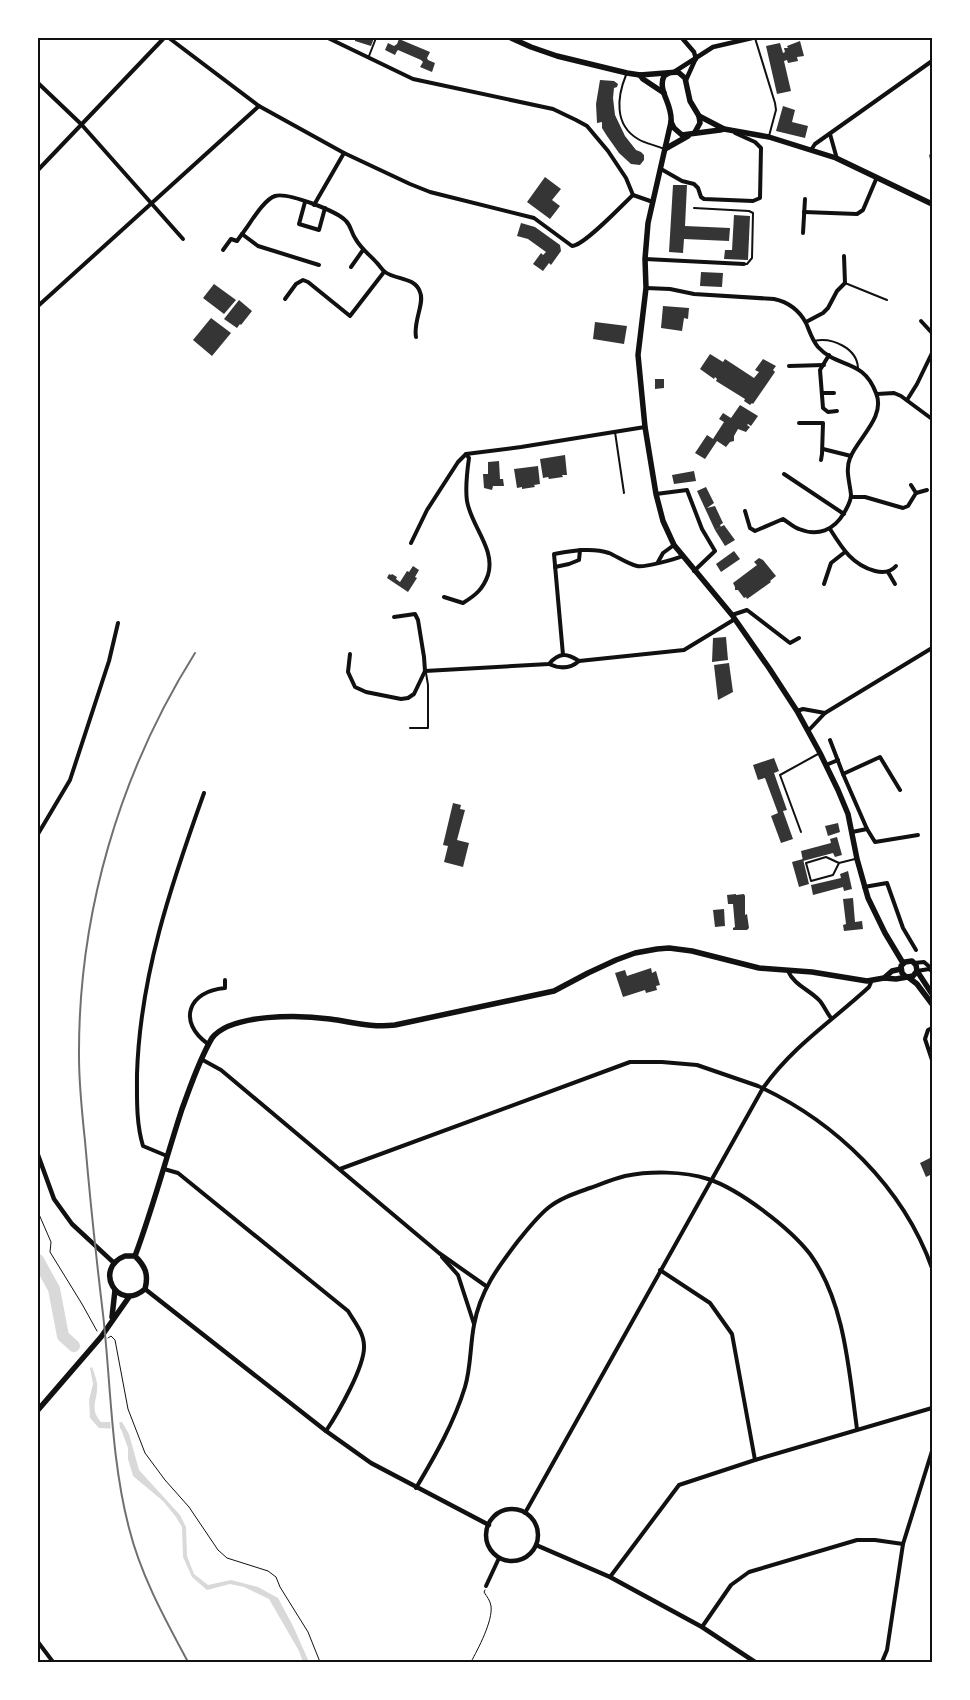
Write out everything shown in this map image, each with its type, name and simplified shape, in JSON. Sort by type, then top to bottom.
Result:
[{"type":"main road","points":[[510,38],[557,56],[627,73],[640,75],[671,72],[683,75],[690,101],[699,116],[700,124],[693,134],[665,149]]},
{"type":"main road","points":[[671,72],[664,76],[661,86],[671,109],[671,122],[647,226],[646,288],[638,355],[645,426],[656,494],[663,521],[674,545],[734,617],[770,668],[797,711],[826,765],[848,814],[864,887],[902,966],[902,972],[917,984],[932,1004]]},
{"type":"main road","points":[[640,75],[664,93]]},
{"type":"main road","points":[[699,116],[728,129],[769,137],[837,159],[932,204]]},
{"type":"main road","points":[[671,122],[674,128],[682,135],[728,129]]},
{"type":"main road","points":[[135,1256],[192,1081],[208,1044],[215,1034],[228,1025],[260,1019],[291,1018],[328,1019],[369,1026],[385,1026],[554,991],[595,969],[635,953],[657,949],[681,949],[752,967],[812,972],[854,979],[896,979],[913,976],[917,971]]},
{"type":"main road","points":[[884,978],[909,961],[914,963],[932,994]]},
{"type":"main road","points":[[112,1319],[115,1290],[110,1278],[110,1270],[113,1262],[125,1256],[135,1256],[144,1265],[147,1277],[145,1289],[139,1294],[128,1297],[115,1290]]},
{"type":"main road","points":[[38,1410],[100,1337],[128,1297]]},
{"type":"street","points":[[38,170],[164,38]]},
{"type":"street","points":[[169,38],[259,106],[344,153],[430,192],[529,216],[572,246],[577,246],[633,195]]},
{"type":"street","points":[[328,38],[413,79],[553,109],[577,120],[589,129],[608,151],[626,178],[633,195],[653,202]]},
{"type":"street","points":[[682,38],[694,52],[696,59],[687,76],[688,88]]},
{"type":"street","points":[[671,72],[696,59],[713,47],[753,38]]},
{"type":"street","points":[[812,150],[815,144],[932,61]]},
{"type":"street","points":[[38,83],[81,124],[182,239]]},
{"type":"street","points":[[38,306],[259,106]]},
{"type":"street","points":[[661,169],[682,181],[694,184],[698,188],[701,198],[704,199],[753,201],[760,198],[761,148],[755,142],[728,129]]},
{"type":"street","points":[[830,134],[837,159]]},
{"type":"street","points":[[314,205],[344,153]]},
{"type":"street","points":[[804,212],[857,214],[866,205],[877,177]]},
{"type":"street","points":[[222,250],[231,240],[237,241],[263,205],[274,196],[284,196],[325,208],[342,216],[348,222],[362,250],[377,262],[384,272],[415,284],[421,292],[422,302],[414,327],[416,336]]},
{"type":"street","points":[[803,233],[805,200]]},
{"type":"street","points":[[305,202],[299,224],[319,230],[325,208]]},
{"type":"street","points":[[242,234],[258,246],[319,265]]},
{"type":"street","points":[[351,267],[362,250]]},
{"type":"street","points":[[806,322],[823,313],[828,308],[837,291],[845,283],[844,256]]},
{"type":"street","points":[[646,259],[744,264]]},
{"type":"street","points":[[285,299],[296,284],[302,280],[308,282],[350,316],[384,272]]},
{"type":"street","points":[[646,288],[670,289],[694,294],[774,299],[791,306],[806,322],[814,341],[822,350],[858,368],[867,375],[877,394],[875,418],[851,456],[848,473],[851,497],[844,514],[835,526],[822,531],[806,531],[798,529],[783,518],[755,531],[750,528],[745,511]]},
{"type":"street","points":[[921,320],[932,333]]},
{"type":"street","points":[[907,400],[932,353]]},
{"type":"street","points":[[829,355],[820,370],[823,408],[825,410],[837,411]]},
{"type":"street","points":[[790,366],[824,365]]},
{"type":"street","points":[[822,393],[834,393]]},
{"type":"street","points":[[877,394],[894,393],[907,400],[932,419]]},
{"type":"street","points":[[799,423],[823,423],[821,460]]},
{"type":"street","points":[[411,542],[427,510],[458,462],[466,454],[645,426]]},
{"type":"street","points":[[822,449],[851,456]]},
{"type":"street","points":[[444,597],[463,602],[472,598],[485,585],[490,568],[488,551],[467,502],[466,478],[469,458],[466,454]]},
{"type":"street","points":[[784,474],[844,514]]},
{"type":"street","points":[[911,485],[916,493]]},
{"type":"street","points":[[656,494],[687,490],[702,529],[715,551],[694,571]]},
{"type":"street","points":[[851,497],[865,497],[902,508],[908,506],[916,493],[927,490]]},
{"type":"street","points":[[830,528],[845,552],[862,567],[881,573],[888,572],[896,566]]},
{"type":"street","points":[[658,562],[663,553],[674,545]]},
{"type":"street","points":[[563,655],[554,554],[580,550],[607,552],[638,567],[650,566],[682,556]]},
{"type":"street","points":[[555,567],[579,560],[580,550]]},
{"type":"street","points":[[824,584],[831,563],[845,552]]},
{"type":"street","points":[[888,572],[895,584]]},
{"type":"street","points":[[425,671],[549,664],[556,668],[566,668],[575,665],[579,661],[684,650],[747,610],[790,643],[799,638]]},
{"type":"street","points":[[350,654],[348,672],[355,687],[366,692],[401,699],[408,698],[414,694],[425,671],[418,620],[415,614],[394,617]]},
{"type":"street","points":[[38,834],[70,780],[109,661],[118,623]]},
{"type":"street","points":[[808,731],[825,713],[932,648]]},
{"type":"street","points":[[549,664],[555,657],[563,655],[570,655],[579,661]]},
{"type":"street","points":[[797,711],[803,709],[825,713]]},
{"type":"street","points":[[830,740],[867,829],[875,842],[918,835]]},
{"type":"street","points":[[844,774],[880,757],[900,790]]},
{"type":"street","points":[[826,765],[838,760]]},
{"type":"street","points":[[167,1156],[143,1146],[140,1136],[137,1097],[138,1041],[157,937],[173,880],[204,793]]},
{"type":"street","points":[[852,832],[867,829]]},
{"type":"street","points":[[864,887],[887,883],[903,928],[916,950]]},
{"type":"street","points":[[914,963],[924,962],[932,970]]},
{"type":"street","points":[[917,971],[932,970]]},
{"type":"street","points":[[788,971],[793,980],[811,992],[821,1002],[831,1018]]},
{"type":"street","points":[[208,1044],[196,1036],[190,1018],[191,1008],[194,1002],[207,991],[225,988],[225,980]]},
{"type":"street","points":[[525,1513],[763,1088],[775,1070],[790,1055],[869,987],[872,980]]},
{"type":"street","points":[[932,1028],[928,1030],[925,1039],[932,1060]]},
{"type":"street","points":[[201,1059],[221,1070],[439,1253],[486,1286]]},
{"type":"street","points":[[340,1168],[630,1062],[697,1065],[763,1088],[821,1123],[863,1160],[898,1200],[922,1240],[932,1268]]},
{"type":"street","points":[[38,1155],[54,1199],[76,1228],[113,1262]]},
{"type":"street","points":[[164,1168],[178,1173],[348,1311],[360,1330],[364,1346],[354,1381],[326,1431]]},
{"type":"street","points":[[416,1488],[446,1434],[464,1388],[469,1369],[474,1325],[486,1286],[519,1240],[548,1208],[577,1192],[624,1176],[677,1174],[710,1180],[738,1194],[776,1222],[810,1254],[822,1275],[843,1330],[857,1429]]},
{"type":"street","points":[[439,1253],[458,1275],[474,1325]]},
{"type":"street","points":[[660,1270],[710,1303],[732,1334],[755,1460]]},
{"type":"street","points":[[145,1289],[326,1431],[371,1463],[488,1524]]},
{"type":"street","points":[[610,1578],[679,1485],[755,1460],[932,1408]]},
{"type":"street","points":[[882,1662],[887,1650],[903,1544],[932,1450]]},
{"type":"street","points":[[505,1510],[525,1513],[535,1525],[536,1545],[532,1551],[520,1559],[507,1560],[499,1558],[487,1543],[488,1524],[492,1518],[505,1510]]},
{"type":"street","points":[[702,1627],[731,1585],[749,1572],[856,1540],[875,1540],[903,1544]]},
{"type":"street","points":[[536,1545],[610,1578],[702,1627],[755,1662]]},
{"type":"street","points":[[486,1586],[499,1558]]},
{"type":"street","points":[[38,1642],[53,1662]]},
{"type":"lane","points":[[369,57],[376,38]]},
{"type":"lane","points":[[753,38],[775,103],[776,110],[769,137]]},
{"type":"lane","points":[[627,73],[619,101],[623,124],[640,141],[665,149]]},
{"type":"lane","points":[[694,208],[749,211],[754,214],[752,258],[747,264],[744,264]]},
{"type":"lane","points":[[845,283],[886,300]]},
{"type":"lane","points":[[814,341],[826,340],[842,346],[856,358],[858,368]]},
{"type":"lane","points":[[615,432],[624,493]]},
{"type":"lane","points":[[410,728],[428,728],[428,685],[425,671]]},
{"type":"lane","points":[[801,832],[780,775],[820,753]]},
{"type":"lane","points":[[839,863],[832,875],[811,881],[806,863],[826,857],[839,863],[857,858]]},
{"type":"path","points":[[38,1212],[51,1242],[50,1252],[98,1333]]},
{"type":"path","points":[[108,1338],[111,1336],[115,1340],[128,1409],[146,1453],[165,1480],[189,1507],[218,1550],[227,1558],[268,1571],[276,1577],[280,1587],[308,1632],[320,1662]]},
{"type":"path","points":[[471,1662],[489,1624],[492,1613],[490,1603],[484,1592]]},
{"type":"shaded area","points":[[92,1367],[97,1383],[95,1412],[97,1417],[101,1422],[122,1422],[129,1434],[139,1470],[180,1515],[186,1527],[187,1556],[194,1574],[208,1585],[231,1580],[258,1587],[278,1598],[309,1662],[303,1662],[299,1651],[269,1599],[244,1587],[230,1584],[207,1590],[192,1577],[183,1557],[182,1527],[163,1501],[133,1476],[128,1459],[128,1448],[121,1429],[99,1428],[90,1418],[89,1400],[93,1384],[90,1368]]},
{"type":"pier","points":[[110,1420],[119,1420],[121,1436],[119,1431],[111,1431]]},
{"type":"building","points":[[351,38],[374,38],[371,46]]},
{"type":"building","points":[[399,39],[430,52],[427,58],[435,63],[432,72],[420,67],[423,62],[421,60],[398,50],[395,55],[385,50],[388,43],[394,46]]},
{"type":"building","points":[[800,41],[804,56],[797,57],[798,61],[788,63],[787,60],[784,61],[791,91],[777,94],[766,46],[780,43],[783,53],[785,52],[784,48],[788,48],[787,46]]},
{"type":"building","points":[[600,80],[614,81],[618,84],[614,88],[613,98],[615,115],[625,136],[636,150],[644,155],[644,160],[640,165],[631,164],[619,153],[602,128],[602,122],[597,123],[596,104]]},
{"type":"building","points":[[783,106],[795,110],[792,122],[808,126],[805,138],[776,131]]},
{"type":"building","points":[[930,151],[932,151],[932,168],[929,155],[931,154]]},
{"type":"building","points":[[545,177],[561,189],[552,200],[560,206],[550,219],[527,202]]},
{"type":"building","points":[[673,185],[687,185],[685,226],[730,228],[729,241],[684,239],[683,253],[669,252]]},
{"type":"building","points":[[734,215],[750,216],[748,260],[724,259],[725,250],[732,250]]},
{"type":"building","points":[[521,223],[535,227],[560,245],[561,251],[551,265],[549,263],[543,271],[533,264],[541,253],[543,255],[546,252],[528,239],[517,236]]},
{"type":"building","points":[[701,272],[723,273],[722,287],[700,286]]},
{"type":"building","points":[[214,284],[236,300],[224,314],[203,298]]},
{"type":"building","points":[[239,300],[252,311],[237,328],[224,319]]},
{"type":"building","points":[[663,306],[689,308],[688,319],[684,318],[682,331],[661,328]]},
{"type":"building","points":[[211,318],[231,333],[212,356],[193,340]]},
{"type":"building","points":[[595,322],[627,326],[624,344],[593,339]]},
{"type":"building","points":[[710,354],[723,362],[725,359],[754,378],[759,372],[755,370],[763,359],[776,366],[773,370],[775,372],[753,404],[750,405],[744,401],[745,399],[716,381],[715,377],[714,379],[700,369]]},
{"type":"building","points":[[655,379],[664,379],[664,388],[655,389]]},
{"type":"building","points":[[740,405],[758,416],[751,426],[747,425],[750,427],[746,432],[738,429],[734,436],[734,441],[730,442],[726,447],[717,441],[705,459],[695,453],[707,435],[713,439],[724,422],[719,419],[723,413],[731,418]]},
{"type":"building","points":[[565,455],[567,475],[549,479],[548,477],[543,478],[540,459]]},
{"type":"building","points":[[499,461],[500,479],[503,479],[504,486],[493,486],[492,490],[484,488],[483,474],[488,474],[488,462]]},
{"type":"building","points":[[538,466],[540,484],[534,485],[535,487],[517,488],[514,469]]},
{"type":"building","points":[[694,471],[696,481],[674,484],[672,475]]},
{"type":"building","points":[[706,487],[714,503],[707,508],[715,506],[723,523],[720,525],[721,527],[715,530],[697,491]]},
{"type":"building","points":[[724,525],[735,540],[725,546],[715,530]]},
{"type":"building","points":[[734,551],[740,559],[721,572],[716,564]]},
{"type":"building","points":[[759,558],[763,560],[776,576],[771,582],[747,599],[746,597],[744,598],[738,590],[735,590],[733,583],[757,565],[754,562]]},
{"type":"building","points":[[413,566],[419,570],[415,577],[417,578],[408,592],[387,578],[389,574],[392,574],[400,582],[407,571],[409,572]]},
{"type":"building","points":[[726,637],[728,660],[712,662],[713,638]]},
{"type":"building","points":[[729,663],[733,692],[718,700],[714,665]]},
{"type":"building","points":[[774,758],[779,771],[774,773],[787,810],[783,811],[793,839],[781,843],[771,816],[778,813],[765,778],[758,780],[753,765]]},
{"type":"building","points":[[453,803],[461,805],[460,809],[465,810],[457,840],[469,843],[463,867],[444,862],[448,846],[443,845]]},
{"type":"building","points":[[838,823],[840,832],[828,836],[825,826]]},
{"type":"building","points":[[837,837],[842,855],[835,857],[833,853],[803,861],[801,851],[831,843],[830,839]]},
{"type":"building","points":[[803,859],[809,884],[799,887],[792,862]]},
{"type":"building","points":[[848,871],[852,889],[844,891],[843,887],[813,895],[811,885],[841,878],[840,874]]},
{"type":"building","points":[[744,894],[745,896],[745,915],[747,914],[749,928],[747,930],[733,930],[735,927],[733,904],[728,904],[727,895]]},
{"type":"building","points":[[853,898],[855,922],[862,921],[863,929],[844,931],[843,925],[846,924],[843,899]]},
{"type":"building","points":[[724,909],[725,926],[715,927],[713,910]]},
{"type":"building","points":[[651,968],[652,973],[656,971],[660,985],[656,986],[657,990],[646,993],[645,990],[623,997],[615,973],[625,970],[627,976]]},
{"type":"building","points":[[932,1157],[932,1174],[926,1177],[920,1163]]},
{"type":"waterway","points":[[38,1260],[54,1289],[63,1336],[74,1346]]},
{"type":"railway","points":[[188,1662],[162,1613],[140,1563],[129,1528],[118,1475],[106,1341],[93,1228],[79,1057],[86,951],[95,899],[108,847],[145,747],[168,699],[195,653]]}]
